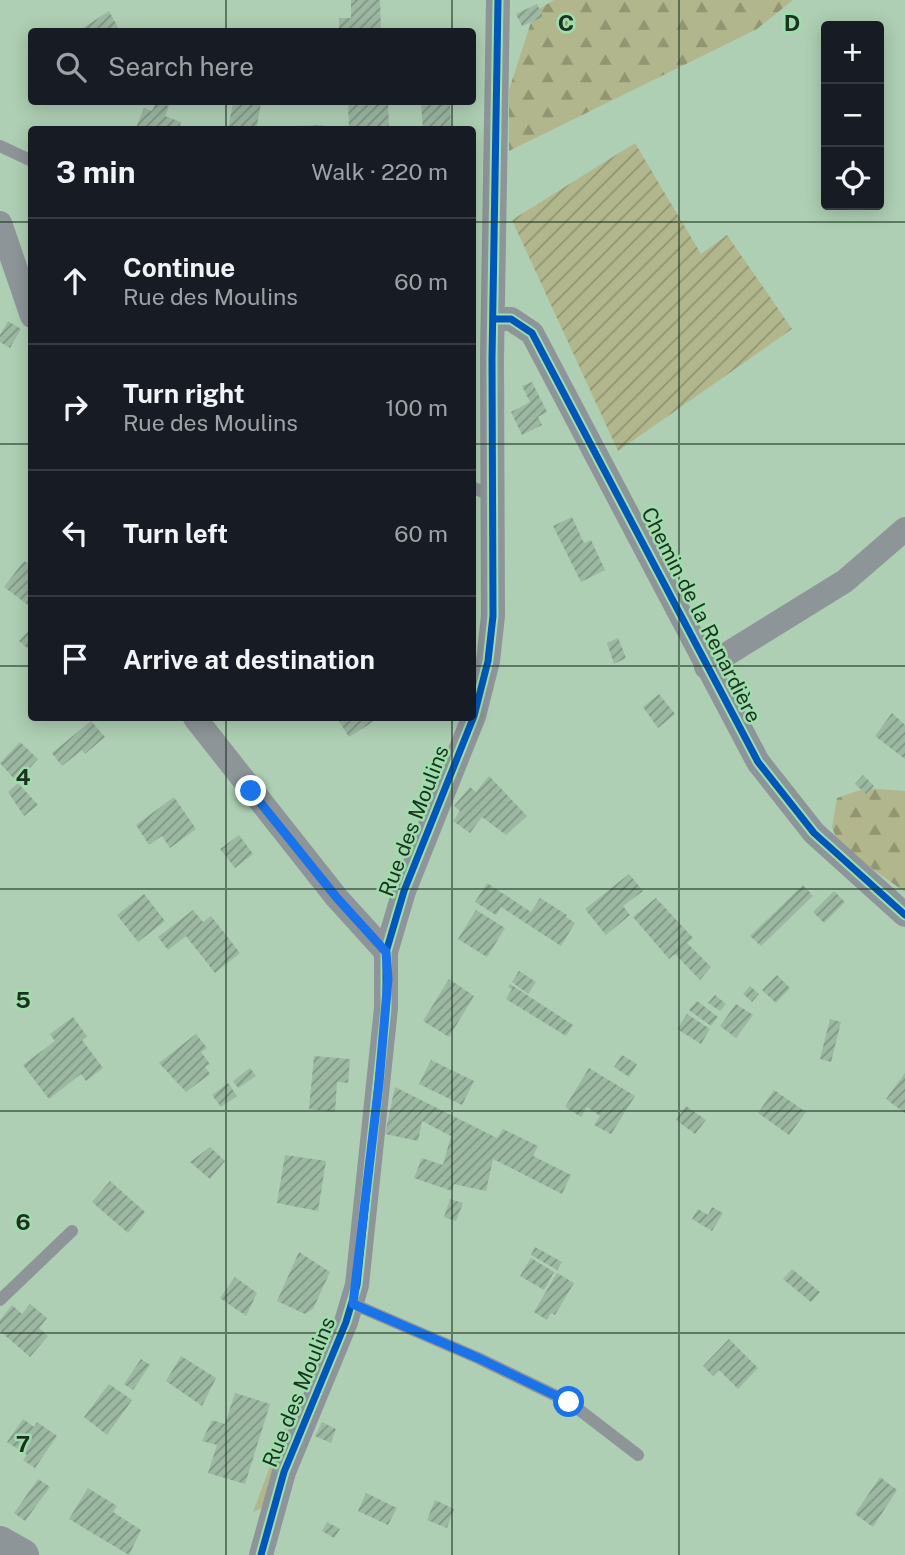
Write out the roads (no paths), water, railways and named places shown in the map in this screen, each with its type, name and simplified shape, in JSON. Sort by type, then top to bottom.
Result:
[{"type":"street","name":"Rue des Moulins","points":[[476,708],[488,661],[493,616],[483,492],[495,319],[498,0]]},
{"type":"street","points":[[0,223],[28,304]]},
{"type":"street","name":"Chemin de la Renardière","points":[[495,319],[511,319],[532,333],[758,762],[814,833],[905,915]]},
{"type":"street","points":[[706,667],[845,581],[905,529]]},
{"type":"street","points":[[197,721],[337,898],[386,952]]},
{"type":"street","name":"Rue des Moulins","points":[[261,1555],[284,1472],[353,1304],[379,1083],[388,979],[386,952],[404,891],[472,721]]},
{"type":"street","points":[[0,1542],[23,1555]]},
{"type":"lane","points":[[0,146],[28,159]]},
{"type":"lane","points":[[0,1300],[72,1231]]},
{"type":"lane","name":"Rue des Moulins","points":[[353,1304],[478,1358],[569,1402],[638,1455]]}]
